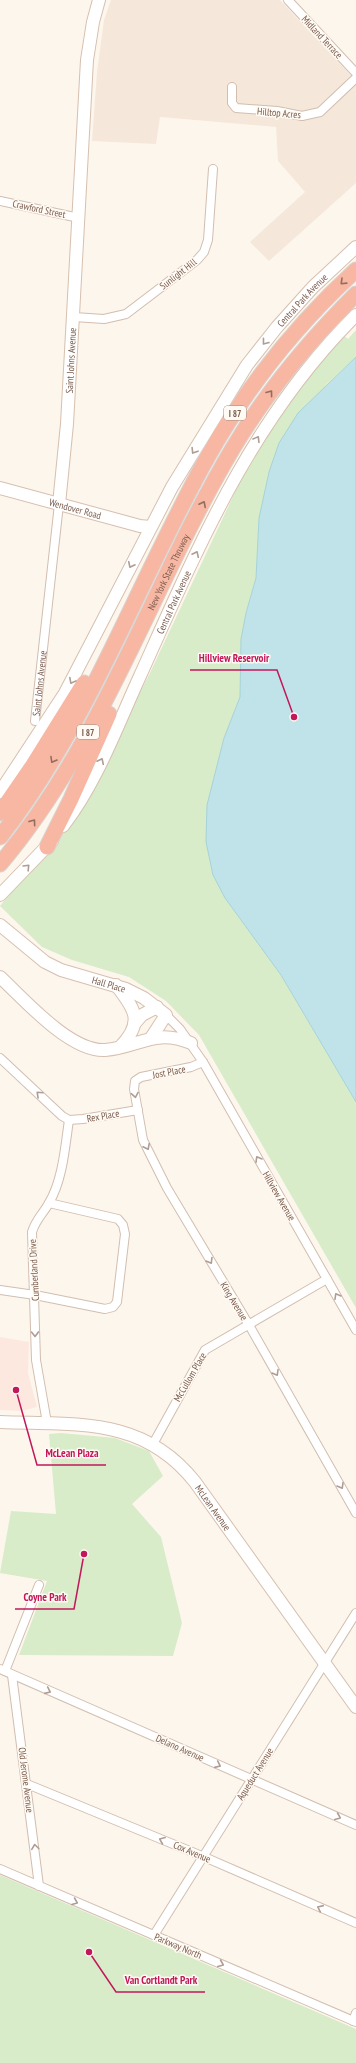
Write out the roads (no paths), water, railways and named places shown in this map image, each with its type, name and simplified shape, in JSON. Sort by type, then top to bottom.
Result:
[{"type":"highway","name":"New York State Thruway","points":[[0,837],[31,795],[61,745],[207,458],[238,408],[291,337],[356,270]]},
{"type":"highway","name":"New York State Thruway","points":[[0,864],[45,806],[76,756],[219,472],[249,422],[301,352],[356,294]]},
{"type":"highway","points":[[0,813],[33,766],[141,588]]},
{"type":"highway","points":[[46,847],[72,799],[126,676],[160,589]]},
{"type":"main road","name":"Saint Johns Avenue","points":[[59,504],[67,424],[74,317],[88,49],[99,0]]},
{"type":"main road","name":"Central Park Avenue","points":[[0,792],[65,693],[108,613],[150,527],[172,487],[247,365],[277,327],[313,288],[356,247]]},
{"type":"main road","name":"Central Park Avenue","points":[[0,895],[46,847],[77,806],[100,762],[193,560],[238,470],[269,419],[296,383],[332,340],[356,315]]},
{"type":"main road","name":"Wendover Road","points":[[0,488],[140,526],[150,527]]},
{"type":"main road","name":"Hall Place","points":[[1,926],[39,958],[52,966],[116,986],[136,994],[161,1011]]},
{"type":"main road","points":[[0,977],[62,1034],[76,1043],[104,1050],[151,1038],[174,1038],[191,1043]]},
{"type":"main road","points":[[116,986],[135,1016],[132,1035],[122,1046]]},
{"type":"main road","points":[[135,1023],[142,1014],[161,1011],[151,1038]]},
{"type":"main road","name":"McLean Avenue","points":[[0,1422],[47,1423],[112,1429],[128,1433],[153,1444],[174,1460],[194,1482],[356,1707]]},
{"type":"street","name":"Midland Terrace","points":[[288,0],[356,73]]},
{"type":"street","name":"Hilltop Acres","points":[[232,87],[232,103],[236,108],[278,111],[302,116],[320,112],[356,78]]},
{"type":"street","name":"Sunlight Hill","points":[[74,317],[104,319],[126,314],[197,260],[204,252],[208,240],[213,169]]},
{"type":"street","name":"Crawford Street","points":[[0,201],[79,218]]},
{"type":"street","name":"Saint Johns Avenue","points":[[35,721],[59,504]]},
{"type":"street","name":"Hall Place","points":[[161,1011],[180,1029],[203,1062]]},
{"type":"street","points":[[0,1058],[62,1116],[69,1120]]},
{"type":"street","name":"Jost Place","points":[[134,1081],[141,1077],[191,1067],[203,1062]]},
{"type":"street","name":"Hillview Avenue","points":[[203,1062],[356,1330]]},
{"type":"street","name":"King Avenue","points":[[134,1081],[134,1089],[143,1140],[164,1181],[249,1325],[356,1513]]},
{"type":"street","name":"Rex Place","points":[[69,1120],[138,1110]]},
{"type":"street","name":"Cumberland Drive","points":[[47,1423],[36,1360],[32,1232],[36,1220],[49,1203],[57,1184],[69,1120]]},
{"type":"street","points":[[0,1290],[35,1295],[105,1309],[113,1307],[117,1302],[124,1234],[123,1225],[118,1219],[49,1203]]},
{"type":"street","name":"McCullom Place","points":[[153,1444],[202,1353],[212,1345],[327,1279]]},
{"type":"street","points":[[2,1670],[39,1585]]},
{"type":"street","name":"Aqueduct Avenue","points":[[154,1935],[202,1856],[252,1780],[356,1613]]},
{"type":"street","name":"Delano Avenue","points":[[2,1670],[356,1824]]},
{"type":"street","name":"Old Jerome Avenue","points":[[12,1675],[40,1886]]},
{"type":"street","name":"Cox Avenue","points":[[27,1784],[202,1856],[356,1923]]},
{"type":"street","name":"Parkway North","points":[[0,1869],[154,1935],[355,2018]]},
{"type":"water","points":[[356,357],[356,1102],[281,975],[225,898],[213,875],[206,842],[207,805],[224,738],[240,697],[241,639],[246,613],[256,578],[259,518],[269,472],[279,443],[298,413]]},
{"type":"place","name":"Hillview Reservoir","points":[[294,717]]},
{"type":"place","name":"McLean Plaza","points":[[16,1390]]},
{"type":"place","name":"Coyne Park","points":[[84,1554]]},
{"type":"place","name":"Van Cortlandt Park","points":[[89,1952]]}]
